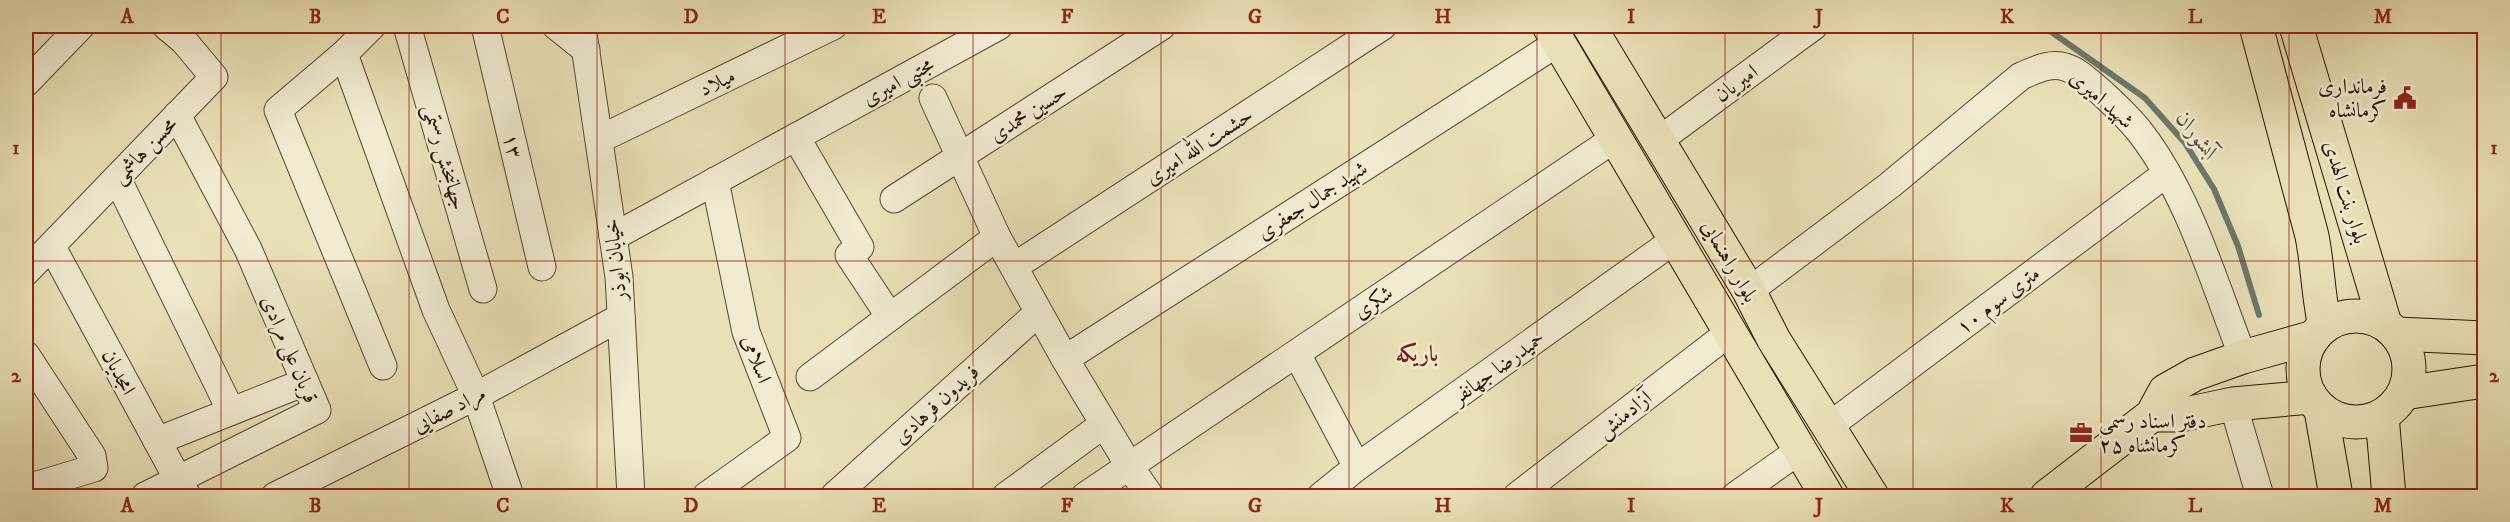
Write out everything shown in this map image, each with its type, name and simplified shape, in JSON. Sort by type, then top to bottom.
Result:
[{"type":"main road","name":"بلوار راهنمایی","points":[[1589,26],[1749,291],[1774,340],[1872,496]]},
{"type":"main road","name":"بلوار بنت الهدی","points":[[2256,26],[2318,265],[2319,331]]},
{"type":"main road","name":"بلوار بنت الهدی","points":[[2296,26],[2391,329]]},
{"type":"main road","name":"بلوار راهنمایی","points":[[1554,34],[1617,137],[1827,496]]},
{"type":"main road","points":[[2047,496],[2152,415],[2165,391],[2195,374],[2319,331],[2339,318],[2355,316],[2371,318],[2391,329],[2484,338]]},
{"type":"main road","points":[[2389,496],[2393,405],[2409,378],[2409,363],[2405,348],[2391,329]]},
{"type":"main road","points":[[2319,331],[2306,351],[2302,367],[2304,382],[2316,404],[2336,496]]},
{"type":"main road","points":[[2152,415],[2181,415],[2233,404],[2316,404],[2335,418],[2350,422],[2366,422],[2393,405],[2484,381]]},
{"type":"street","points":[[26,84],[81,26]]},
{"type":"street","points":[[372,26],[344,54],[278,110],[383,366]]},
{"type":"street","name":"جهانبخش رستمی","points":[[407,26],[483,289]]},
{"type":"street","name":"۱۳","points":[[485,26],[542,267]]},
{"type":"street","points":[[556,26],[584,38]]},
{"type":"street","name":"میلاد","points":[[600,139],[832,26]]},
{"type":"street","name":"مجتبی امیری","points":[[613,237],[999,26]]},
{"type":"street","name":"حسین محمدی","points":[[894,199],[1162,26]]},
{"type":"street","name":"حشمت الله امیری","points":[[1015,266],[1383,26]]},
{"type":"street","name":"امیریان","points":[[1658,141],[1814,26]]},
{"type":"street","name":"محسن هاشمی","points":[[26,272],[214,76],[183,31]]},
{"type":"street","name":"شهید جمال جعفری","points":[[1065,359],[1554,34]]},
{"type":"street","name":"خیابان ابوذر","points":[[584,38],[619,277],[626,494]]},
{"type":"street","points":[[344,54],[436,310],[476,396],[510,496]]},
{"type":"street","name":"شهید امیری","points":[[1749,291],[1890,185],[2020,76],[2043,68],[2065,67],[2083,77],[2121,111],[2140,132],[2167,173],[2191,225],[2243,357]]},
{"type":"street","points":[[933,98],[997,237],[1015,266],[1038,313],[1150,496]]},
{"type":"street","name":"قربان علی مرادی","points":[[145,496],[182,488],[317,410],[248,249],[177,115]]},
{"type":"street","points":[[796,137],[860,247],[849,255],[890,317]]},
{"type":"street","name":"شکری","points":[[1085,496],[1617,137]]},
{"type":"street","name":"۱۰ متری سوم","points":[[1829,426],[2167,173]]},
{"type":"street","points":[[117,178],[231,411]]},
{"type":"street","name":"اسلامی","points":[[706,496],[787,438],[746,332],[715,181]]},
{"type":"street","points":[[810,376],[997,237]]},
{"type":"street","name":"حمیدرضا جهانفر","points":[[1321,496],[1357,467],[1676,239]]},
{"type":"street","name":"امجدیان","points":[[52,247],[182,488]]},
{"type":"street","name":"فریدون فرهادی","points":[[834,496],[1038,313]]},
{"type":"street","name":"مراد صفایی","points":[[275,496],[476,396],[621,316]]},
{"type":"street","name":"آزادمنش","points":[[1517,496],[1730,332]]},
{"type":"street","points":[[1297,354],[1357,467]]},
{"type":"street","points":[[26,355],[92,456],[94,468],[38,485],[26,485]]},
{"type":"street","points":[[157,441],[305,382]]},
{"type":"street","points":[[2233,404],[2260,496]]},
{"type":"street","points":[[1006,496],[1104,424]]},
{"type":"street","points":[[1735,496],[1800,450]]},
{"type":"waterway","name":"آبشوران","points":[[2043,26],[2145,98],[2185,143],[2214,189],[2238,246],[2259,315]]},
{"type":"place","name":"فرمانداری کرمانشاه","points":[[2405,98]]},
{"type":"place","name":"دفتر اسناد رسمی ۲۵ کرمانشاه","points":[[2081,433]]},
{"type":"district","name":"باریکه","points":[[1417,353]]}]
